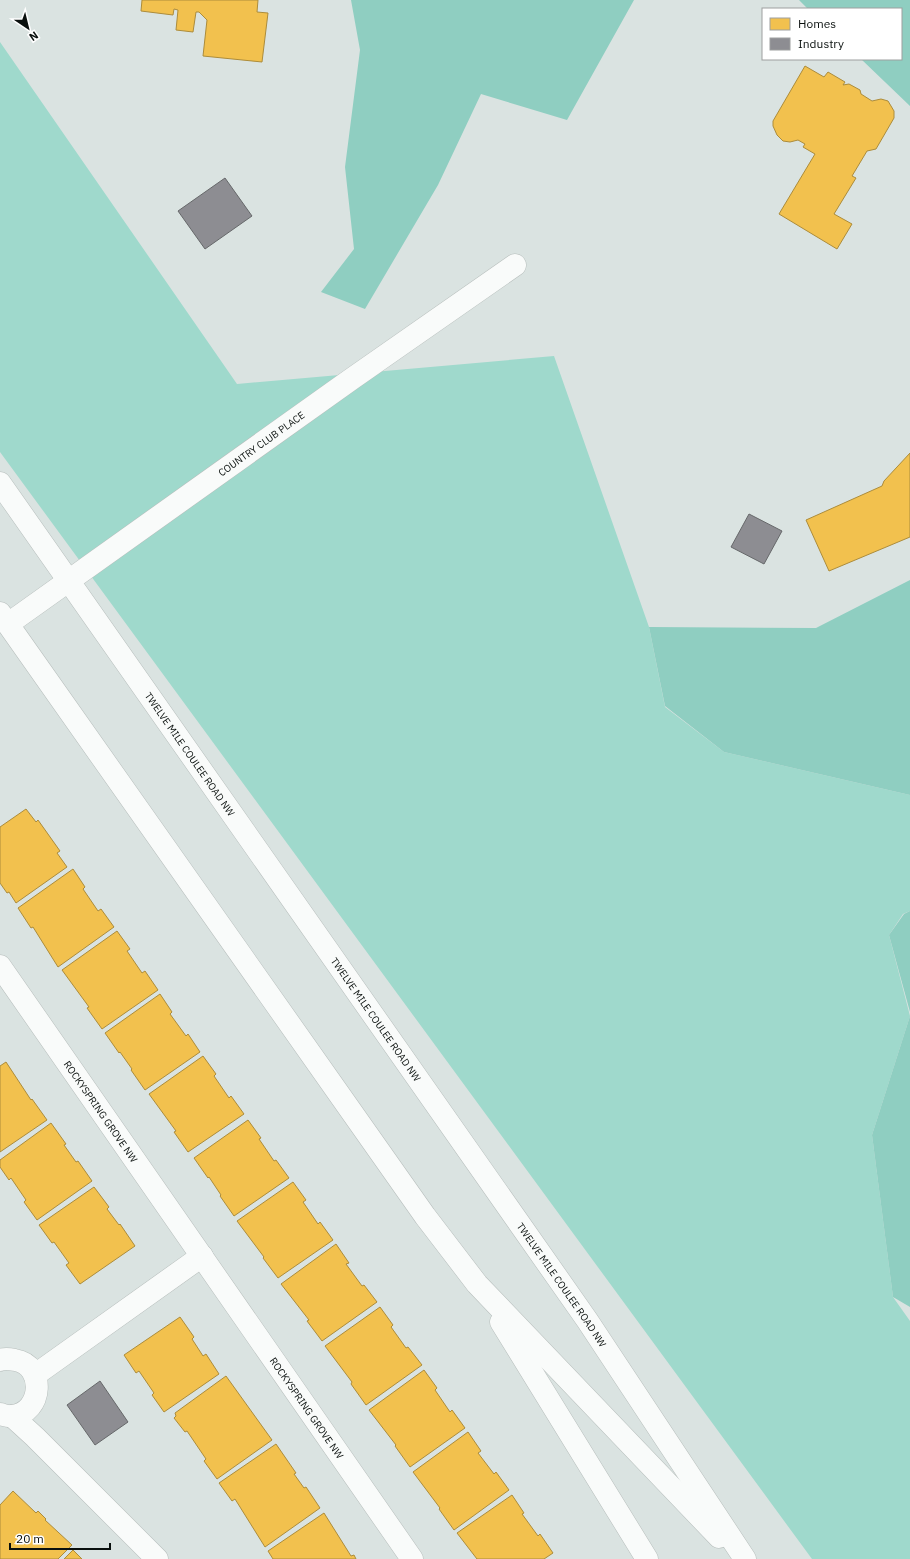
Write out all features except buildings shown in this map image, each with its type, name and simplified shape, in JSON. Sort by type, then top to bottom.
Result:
[{"type":"main road","name":"COUNTRY CLUB PLACE","points":[[4,619],[69,581],[353,378],[515,265]]},
{"type":"main road","name":"TWELVE MILE COULEE ROAD NW","points":[[0,483],[587,1320],[745,1559]]},
{"type":"main road","points":[[4,619],[425,1216],[477,1284],[647,1559]]},
{"type":"main road","name":"ROCKYSPRING GROVE NW","points":[[0,966],[412,1559]]},
{"type":"main road","points":[[35,1375],[202,1256]]},
{"type":"main road","points":[[477,1284],[740,1559]]},
{"type":"main road","points":[[1,1356],[22,1361],[35,1375],[38,1388],[34,1401],[25,1411],[6,1415]]},
{"type":"main road","points":[[6,1415],[35,1437],[157,1559]]},
{"type":"green space","points":[[351,0],[634,0],[567,120],[481,94],[438,185],[365,309],[321,292],[354,249],[345,167],[360,50]]},
{"type":"green space","points":[[799,0],[910,0],[910,106],[862,60],[902,60],[902,8],[807,8]]},
{"type":"green space","points":[[0,42],[237,384],[554,356],[649,627],[665,707],[724,752],[910,795],[910,911],[903,914],[889,935],[910,1016],[872,1135],[893,1297],[910,1321],[910,1559],[812,1559],[0,452]]},
{"type":"green space","points":[[910,580],[910,795],[724,752],[665,706],[649,627],[816,628]]},
{"type":"green space","points":[[910,911],[910,1012],[889,935],[904,914]]},
{"type":"green space","points":[[910,1016],[910,1307],[893,1297],[872,1135]]}]
